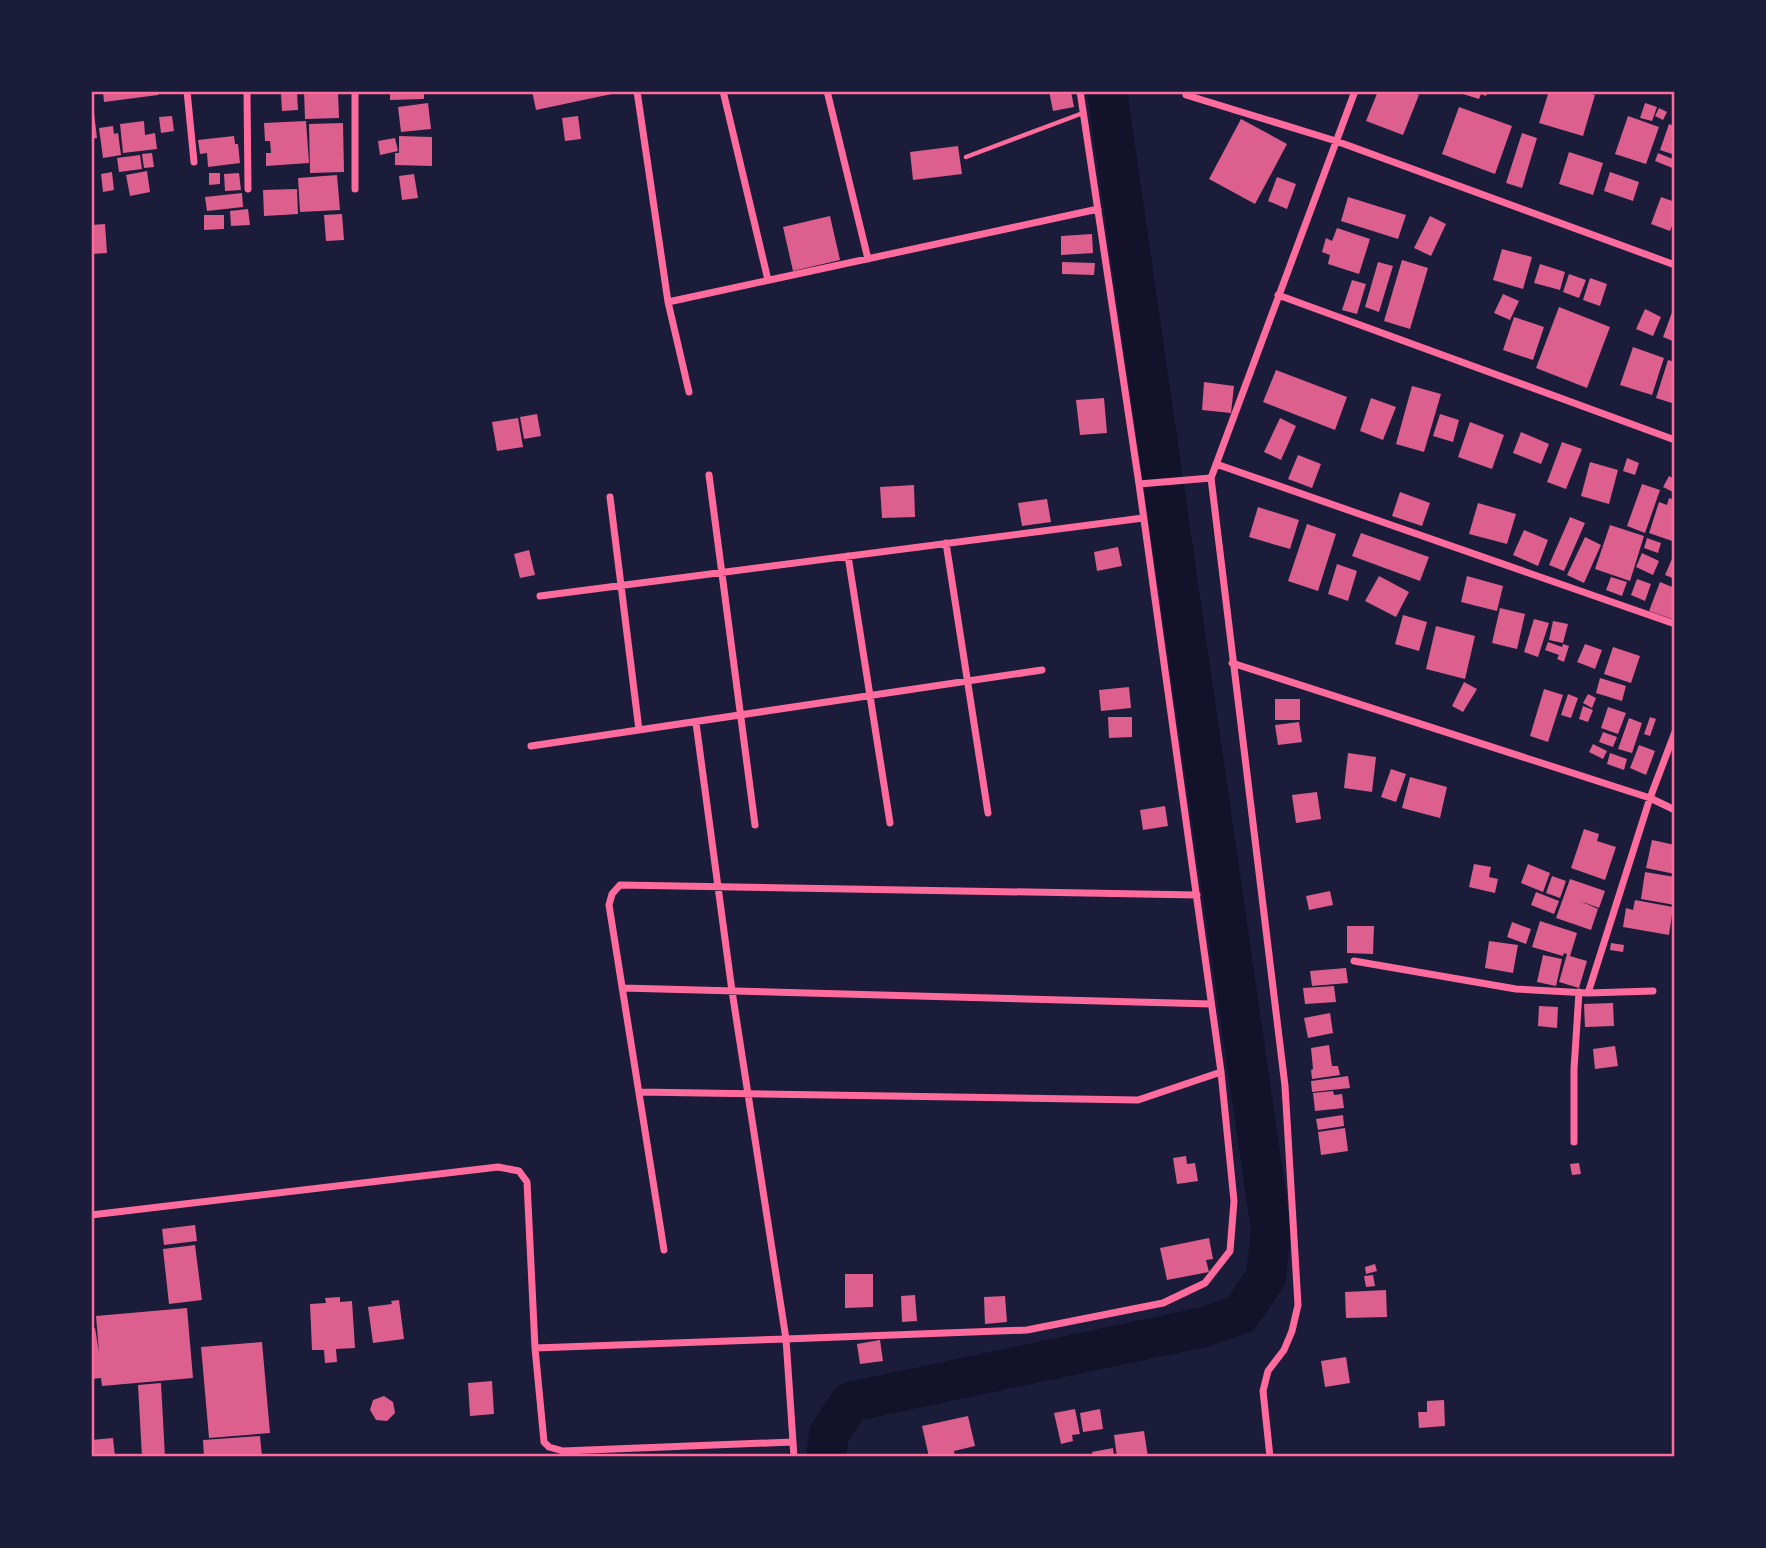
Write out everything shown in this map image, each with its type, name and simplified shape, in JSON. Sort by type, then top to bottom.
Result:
[{"type":"street","points":[[187,91],[194,162]]},
{"type":"street","points":[[247,91],[248,189]]},
{"type":"street","points":[[355,91],[355,189]]},
{"type":"street","points":[[637,91],[668,302],[690,392]]},
{"type":"street","points":[[723,91],[768,280]]},
{"type":"street","points":[[827,91],[868,259]]},
{"type":"street","points":[[535,1348],[1027,1330],[1163,1304],[1205,1283],[1230,1251],[1234,1201],[1221,1072],[1139,484],[1080,91]]},
{"type":"street","points":[[1270,1457],[1263,1391],[1268,1371],[1284,1350],[1292,1331],[1298,1305],[1285,1086],[1211,478],[1355,91]]},
{"type":"street","points":[[1186,95],[1336,141],[1675,265]]},
{"type":"street","points":[[668,302],[1098,209]]},
{"type":"street","points":[[1278,295],[1675,440]]},
{"type":"street","points":[[1216,464],[1675,624]]},
{"type":"street","points":[[709,475],[755,825]]},
{"type":"street","points":[[1139,484],[1211,478]]},
{"type":"street","points":[[610,497],[639,730]]},
{"type":"street","points":[[540,596],[1143,517]]},
{"type":"street","points":[[946,543],[988,813]]},
{"type":"street","points":[[848,556],[890,823]]},
{"type":"street","points":[[1232,663],[1650,798],[1675,810]]},
{"type":"street","points":[[531,746],[1042,670]]},
{"type":"street","points":[[695,723],[732,991],[786,1339],[793,1457]]},
{"type":"street","points":[[1574,1142],[1574,1069],[1584,993],[1675,732]]},
{"type":"street","points":[[664,1250],[608,905],[612,894],[620,885],[1196,895]]},
{"type":"street","points":[[1354,961],[1516,989],[1584,993],[1653,991]]},
{"type":"street","points":[[622,988],[1212,1004]]},
{"type":"street","points":[[639,1092],[1138,1100],[1221,1072]]},
{"type":"street","points":[[91,1215],[498,1167],[519,1171],[527,1182],[535,1348],[544,1442],[549,1447],[563,1451],[618,1453],[792,1442]]},
{"type":"lane","points":[[966,157],[1084,113]]},
{"type":"building","points":[[103,91],[158,91],[158,95],[104,102]]},
{"type":"building","points":[[304,91],[338,91],[339,118],[305,119]]},
{"type":"building","points":[[390,91],[424,91],[424,99],[390,100]]},
{"type":"building","points":[[532,91],[621,91],[621,92],[536,110]]},
{"type":"building","points":[[1049,91],[1071,91],[1074,107],[1053,111]]},
{"type":"building","points":[[1378,91],[1408,91],[1419,95],[1403,135],[1366,121]]},
{"type":"building","points":[[1464,91],[1488,91],[1486,96],[1481,94],[1479,99],[1463,94]]},
{"type":"building","points":[[1549,91],[1582,91],[1595,95],[1583,136],[1539,123]]},
{"type":"building","points":[[297,92],[298,110],[282,111],[281,94]]},
{"type":"building","points":[[428,103],[431,129],[401,132],[398,107]]},
{"type":"building","points":[[1645,103],[1657,107],[1652,121],[1640,118]]},
{"type":"building","points":[[1459,107],[1512,126],[1495,174],[1442,154]]},
{"type":"building","points":[[1659,108],[1667,112],[1663,120],[1655,116]]},
{"type":"building","points":[[91,113],[94,113],[97,138],[91,139]]},
{"type":"building","points":[[172,116],[174,131],[161,133],[159,117]]},
{"type":"building","points":[[578,116],[581,139],[565,141],[562,118]]},
{"type":"building","points":[[1628,116],[1659,127],[1646,164],[1615,154]]},
{"type":"building","points":[[1241,119],[1287,144],[1255,204],[1209,179]]},
{"type":"building","points":[[144,121],[145,135],[155,133],[157,149],[123,153],[120,124]]},
{"type":"building","points":[[306,121],[309,163],[266,166],[266,153],[271,153],[270,141],[265,141],[264,123]]},
{"type":"building","points":[[343,123],[344,172],[310,173],[309,124]]},
{"type":"building","points":[[1669,124],[1675,126],[1675,155],[1660,150]]},
{"type":"building","points":[[113,126],[114,134],[118,133],[121,155],[103,158],[99,128]]},
{"type":"building","points":[[1522,133],[1537,138],[1522,188],[1506,183]]},
{"type":"building","points":[[234,136],[235,144],[238,144],[240,163],[208,167],[207,153],[200,154],[198,140]]},
{"type":"building","points":[[399,136],[432,137],[432,166],[395,165],[395,153],[399,153]]},
{"type":"building","points":[[395,138],[398,151],[380,155],[378,141]]},
{"type":"building","points":[[958,146],[962,174],[913,180],[910,152]]},
{"type":"building","points":[[1569,152],[1603,163],[1593,195],[1559,184]]},
{"type":"building","points":[[152,153],[154,167],[144,168],[142,154]]},
{"type":"building","points":[[1658,153],[1675,160],[1675,169],[1655,161]]},
{"type":"building","points":[[140,155],[142,169],[119,172],[117,158]]},
{"type":"building","points":[[147,171],[150,192],[130,196],[126,175]]},
{"type":"building","points":[[112,172],[114,190],[103,192],[101,174]]},
{"type":"building","points":[[1610,172],[1639,182],[1633,201],[1604,191]]},
{"type":"building","points":[[209,173],[220,173],[220,184],[209,185]]},
{"type":"building","points":[[239,173],[241,190],[225,191],[224,174]]},
{"type":"building","points":[[414,174],[418,198],[402,200],[399,176]]},
{"type":"building","points":[[337,175],[340,210],[300,212],[298,178]]},
{"type":"building","points":[[1277,177],[1296,184],[1287,209],[1268,201]]},
{"type":"building","points":[[297,189],[298,214],[264,216],[263,190]]},
{"type":"building","points":[[242,193],[243,207],[207,211],[205,197]]},
{"type":"building","points":[[1348,197],[1406,215],[1398,239],[1341,221]]},
{"type":"building","points":[[1661,197],[1675,202],[1675,218],[1670,231],[1651,224]]},
{"type":"building","points":[[248,209],[250,225],[231,226],[230,211]]},
{"type":"building","points":[[342,214],[344,240],[326,241],[324,215]]},
{"type":"building","points":[[204,215],[224,215],[224,229],[204,230]]},
{"type":"building","points":[[830,216],[840,260],[793,271],[783,227]]},
{"type":"building","points":[[1430,216],[1446,224],[1431,256],[1414,248]]},
{"type":"building","points":[[105,224],[107,253],[91,254],[91,225]]},
{"type":"building","points":[[1337,228],[1370,239],[1359,274],[1328,264],[1330,255],[1322,252],[1326,238],[1332,241]]},
{"type":"building","points":[[1092,234],[1093,253],[1061,255],[1061,236]]},
{"type":"building","points":[[1502,249],[1532,257],[1523,289],[1493,280]]},
{"type":"building","points":[[1402,260],[1428,268],[1410,329],[1384,321]]},
{"type":"building","points":[[1062,262],[1095,263],[1094,275],[1062,274]]},
{"type":"building","points":[[1378,262],[1393,266],[1379,312],[1365,307]]},
{"type":"building","points":[[1540,264],[1565,272],[1560,290],[1534,283]]},
{"type":"building","points":[[1569,274],[1586,280],[1579,298],[1563,292]]},
{"type":"building","points":[[1590,278],[1607,284],[1600,306],[1583,300]]},
{"type":"building","points":[[1352,280],[1366,284],[1357,314],[1342,310]]},
{"type":"building","points":[[1503,294],[1519,301],[1510,320],[1494,313]]},
{"type":"building","points":[[1675,304],[1675,342],[1663,337]]},
{"type":"building","points":[[1559,307],[1610,327],[1587,388],[1536,368]]},
{"type":"building","points":[[1645,309],[1661,317],[1653,336],[1636,329]]},
{"type":"building","points":[[1514,317],[1544,327],[1533,360],[1503,350]]},
{"type":"building","points":[[1633,347],[1664,358],[1652,395],[1620,385]]},
{"type":"building","points":[[1668,360],[1675,362],[1675,404],[1656,398]]},
{"type":"building","points":[[1276,370],[1347,397],[1335,430],[1263,402]]},
{"type":"building","points":[[1204,382],[1234,386],[1231,413],[1202,410]]},
{"type":"building","points":[[1412,386],[1441,394],[1424,452],[1396,444]]},
{"type":"building","points":[[1104,398],[1107,433],[1080,435],[1076,400]]},
{"type":"building","points":[[1371,398],[1396,407],[1383,440],[1360,431]]},
{"type":"building","points":[[537,414],[541,436],[524,439],[520,417]]},
{"type":"building","points":[[1440,414],[1459,420],[1453,442],[1433,436]]},
{"type":"building","points":[[518,418],[523,447],[497,451],[492,422]]},
{"type":"building","points":[[1280,418],[1296,426],[1281,460],[1264,452]]},
{"type":"building","points":[[1470,422],[1504,435],[1492,469],[1458,457]]},
{"type":"building","points":[[1521,432],[1549,444],[1541,464],[1513,453]]},
{"type":"building","points":[[1562,442],[1582,449],[1566,489],[1547,482]]},
{"type":"building","points":[[1298,455],[1321,464],[1312,488],[1288,479]]},
{"type":"building","points":[[1627,458],[1639,463],[1635,475],[1623,471]]},
{"type":"building","points":[[1590,462],[1618,470],[1609,504],[1581,496]]},
{"type":"building","points":[[1669,476],[1675,479],[1675,493],[1663,487]]},
{"type":"building","points":[[1642,484],[1660,490],[1645,533],[1627,526]]},
{"type":"building","points":[[914,485],[915,517],[882,518],[880,487]]},
{"type":"building","points":[[1400,492],[1430,503],[1422,526],[1392,516]]},
{"type":"building","points":[[1669,498],[1675,500],[1675,542],[1649,533],[1659,502],[1667,505]]},
{"type":"building","points":[[1047,499],[1051,522],[1022,526],[1018,503]]},
{"type":"building","points":[[1478,503],[1516,514],[1507,544],[1469,534]]},
{"type":"building","points":[[1258,507],[1299,520],[1290,549],[1249,537]]},
{"type":"building","points":[[1570,517],[1585,523],[1564,571],[1549,565]]},
{"type":"building","points":[[1307,524],[1336,534],[1318,591],[1288,581]]},
{"type":"building","points":[[1610,525],[1644,536],[1630,581],[1595,569]]},
{"type":"building","points":[[1524,530],[1548,540],[1538,566],[1513,555]]},
{"type":"building","points":[[1361,533],[1429,557],[1420,581],[1352,556]]},
{"type":"building","points":[[1585,537],[1601,545],[1584,583],[1567,575]]},
{"type":"building","points":[[1647,538],[1661,543],[1658,553],[1644,548]]},
{"type":"building","points":[[1118,547],[1122,566],[1097,571],[1094,552]]},
{"type":"building","points":[[529,550],[535,575],[520,578],[514,554]]},
{"type":"building","points":[[1675,552],[1675,579],[1665,575]]},
{"type":"building","points":[[1642,553],[1659,561],[1653,575],[1636,567]]},
{"type":"building","points":[[1337,564],[1357,571],[1348,601],[1328,594]]},
{"type":"building","points":[[1379,576],[1409,592],[1396,617],[1365,601]]},
{"type":"building","points":[[1467,576],[1503,586],[1497,611],[1461,602]]},
{"type":"building","points":[[1611,577],[1627,582],[1622,596],[1606,590]]},
{"type":"building","points":[[1637,579],[1651,584],[1645,601],[1631,595]]},
{"type":"building","points":[[1660,582],[1675,588],[1675,620],[1649,611]]},
{"type":"building","points":[[1500,608],[1525,614],[1517,649],[1492,643]]},
{"type":"building","points":[[1403,615],[1427,622],[1419,651],[1395,644]]},
{"type":"building","points":[[1534,619],[1549,623],[1538,657],[1524,652]]},
{"type":"building","points":[[1553,621],[1568,624],[1563,643],[1549,640]]},
{"type":"building","points":[[1436,626],[1475,636],[1465,679],[1426,669]]},
{"type":"building","points":[[1548,642],[1562,647],[1563,644],[1569,646],[1564,662],[1557,659],[1559,655],[1545,650]]},
{"type":"building","points":[[1585,644],[1602,650],[1595,669],[1577,662]]},
{"type":"building","points":[[1613,647],[1640,656],[1631,683],[1604,674]]},
{"type":"building","points":[[1600,678],[1626,686],[1622,701],[1596,693]]},
{"type":"building","points":[[1464,682],[1477,689],[1463,712],[1452,706]]},
{"type":"building","points":[[1129,687],[1131,708],[1101,711],[1099,690]]},
{"type":"building","points":[[1544,689],[1563,695],[1548,742],[1530,736]]},
{"type":"building","points":[[1568,694],[1578,698],[1571,718],[1561,715]]},
{"type":"building","points":[[1588,694],[1596,698],[1592,708],[1583,703]]},
{"type":"building","points":[[1275,699],[1300,699],[1300,720],[1275,720]]},
{"type":"building","points":[[1583,706],[1593,710],[1588,722],[1579,719]]},
{"type":"building","points":[[1608,707],[1626,713],[1618,734],[1601,728]]},
{"type":"building","points":[[1108,717],[1132,717],[1132,737],[1109,738]]},
{"type":"building","points":[[1650,717],[1656,719],[1650,736],[1644,734]]},
{"type":"building","points":[[1629,718],[1642,723],[1632,753],[1618,749]]},
{"type":"building","points":[[1299,722],[1302,742],[1278,745],[1275,725]]},
{"type":"building","points":[[1603,732],[1617,737],[1613,747],[1599,742]]},
{"type":"building","points":[[1593,744],[1607,751],[1603,759],[1589,752]]},
{"type":"building","points":[[1639,745],[1655,751],[1646,775],[1630,768]]},
{"type":"building","points":[[1348,753],[1376,757],[1372,792],[1344,788]]},
{"type":"building","points":[[1610,753],[1627,759],[1624,770],[1607,764]]},
{"type":"building","points":[[1391,769],[1406,774],[1396,802],[1381,797]]},
{"type":"building","points":[[1410,777],[1447,787],[1440,818],[1402,808]]},
{"type":"building","points":[[1317,792],[1321,819],[1296,823],[1292,795]]},
{"type":"building","points":[[1165,806],[1168,826],[1143,830],[1140,810]]},
{"type":"building","points":[[1584,829],[1599,834],[1597,841],[1616,847],[1605,880],[1571,868]]},
{"type":"building","points":[[1652,840],[1675,845],[1675,874],[1646,868]]},
{"type":"building","points":[[1474,864],[1491,867],[1489,877],[1498,879],[1495,893],[1469,887]]},
{"type":"building","points":[[1528,864],[1550,873],[1543,892],[1521,883]]},
{"type":"building","points":[[1645,872],[1675,877],[1675,905],[1641,899]]},
{"type":"building","points":[[1552,876],[1566,881],[1560,898],[1546,893]]},
{"type":"building","points":[[1570,879],[1605,891],[1599,908],[1580,901],[1598,909],[1591,930],[1556,918]]},
{"type":"building","points":[[1330,891],[1333,905],[1309,910],[1306,896]]},
{"type":"building","points":[[1536,892],[1559,901],[1554,914],[1531,905]]},
{"type":"building","points":[[1635,900],[1673,907],[1669,935],[1623,927],[1626,908],[1633,910]]},
{"type":"building","points":[[1540,921],[1577,933],[1570,956],[1587,961],[1579,988],[1559,982],[1567,954],[1564,953],[1563,956],[1532,947]]},
{"type":"building","points":[[1512,922],[1531,929],[1526,944],[1507,937]]},
{"type":"building","points":[[1347,926],[1374,926],[1373,954],[1347,953]]},
{"type":"building","points":[[1489,941],[1518,945],[1513,973],[1485,968]]},
{"type":"building","points":[[1611,943],[1624,945],[1623,952],[1610,950]]},
{"type":"building","points":[[1543,955],[1562,959],[1556,986],[1537,982]]},
{"type":"building","points":[[1346,968],[1348,983],[1312,986],[1310,971]]},
{"type":"building","points":[[1334,986],[1336,1002],[1305,1004],[1303,988]]},
{"type":"building","points":[[1613,1003],[1614,1026],[1585,1027],[1584,1004]]},
{"type":"building","points":[[1539,1006],[1558,1007],[1557,1028],[1538,1026]]},
{"type":"building","points":[[1330,1013],[1333,1033],[1308,1038],[1304,1018]]},
{"type":"building","points":[[1329,1045],[1332,1066],[1338,1066],[1340,1075],[1312,1079],[1311,1048]]},
{"type":"building","points":[[1615,1046],[1618,1066],[1595,1069],[1593,1049]]},
{"type":"building","points":[[1348,1076],[1350,1088],[1312,1092],[1311,1081]]},
{"type":"building","points":[[1333,1091],[1334,1095],[1342,1094],[1344,1108],[1315,1111],[1313,1093]]},
{"type":"building","points":[[1343,1115],[1344,1126],[1318,1130],[1316,1119]]},
{"type":"building","points":[[1345,1128],[1348,1151],[1321,1155],[1318,1132]]},
{"type":"building","points":[[1186,1156],[1187,1164],[1195,1163],[1198,1181],[1177,1184],[1173,1158]]},
{"type":"building","points":[[1579,1163],[1581,1174],[1572,1175],[1570,1164]]},
{"type":"building","points":[[195,1225],[197,1241],[164,1245],[162,1229]]},
{"type":"building","points":[[1209,1238],[1213,1259],[1206,1260],[1209,1272],[1167,1280],[1160,1248]]},
{"type":"building","points":[[195,1245],[202,1300],[169,1304],[163,1249]]},
{"type":"building","points":[[1375,1264],[1377,1271],[1366,1274],[1365,1267]]},
{"type":"building","points":[[845,1274],[873,1274],[873,1307],[845,1308]]},
{"type":"building","points":[[1373,1275],[1375,1286],[1366,1287],[1364,1276]]},
{"type":"building","points":[[1386,1290],[1387,1317],[1346,1318],[1345,1292]]},
{"type":"building","points":[[915,1295],[917,1321],[902,1322],[901,1296]]},
{"type":"building","points":[[1005,1296],[1007,1322],[985,1324],[984,1297]]},
{"type":"building","points":[[340,1297],[340,1302],[352,1301],[355,1348],[336,1349],[337,1362],[325,1363],[324,1350],[312,1350],[310,1304],[326,1303],[325,1298]]},
{"type":"building","points":[[399,1300],[404,1339],[373,1343],[368,1307],[392,1304],[391,1301]]},
{"type":"building","points":[[187,1308],[193,1378],[102,1386],[101,1378],[91,1379],[91,1329],[95,1328],[99,1352],[96,1316]]},
{"type":"building","points":[[880,1340],[883,1361],[860,1364],[857,1344]]},
{"type":"building","points":[[262,1342],[270,1433],[209,1438],[201,1347]]},
{"type":"building","points":[[1346,1357],[1350,1383],[1325,1387],[1321,1361]]},
{"type":"building","points":[[492,1381],[494,1414],[470,1416],[468,1383]]},
{"type":"building","points":[[161,1383],[165,1457],[142,1457],[138,1385]]},
{"type":"building","points":[[384,1396],[393,1402],[395,1413],[387,1421],[376,1420],[370,1410],[373,1400]]},
{"type":"building","points":[[1444,1400],[1445,1426],[1419,1428],[1418,1412],[1427,1412],[1427,1401]]},
{"type":"building","points":[[1075,1409],[1080,1434],[1072,1435],[1073,1441],[1061,1444],[1054,1413]]},
{"type":"building","points":[[1100,1409],[1103,1429],[1083,1432],[1080,1413]]},
{"type":"building","points":[[968,1416],[975,1446],[954,1451],[955,1457],[929,1457],[922,1426]]},
{"type":"building","points":[[1144,1431],[1148,1457],[1117,1457],[1114,1435]]},
{"type":"building","points":[[260,1436],[262,1457],[204,1457],[203,1440]]},
{"type":"building","points":[[113,1438],[115,1457],[91,1457],[91,1440]]},
{"type":"building","points":[[1113,1448],[1114,1457],[1093,1457],[1092,1452]]},
{"type":"waterway","points":[[826,1457],[829,1434],[850,1402],[1204,1327],[1241,1314],[1266,1277],[1271,1230],[1107,91]]}]
